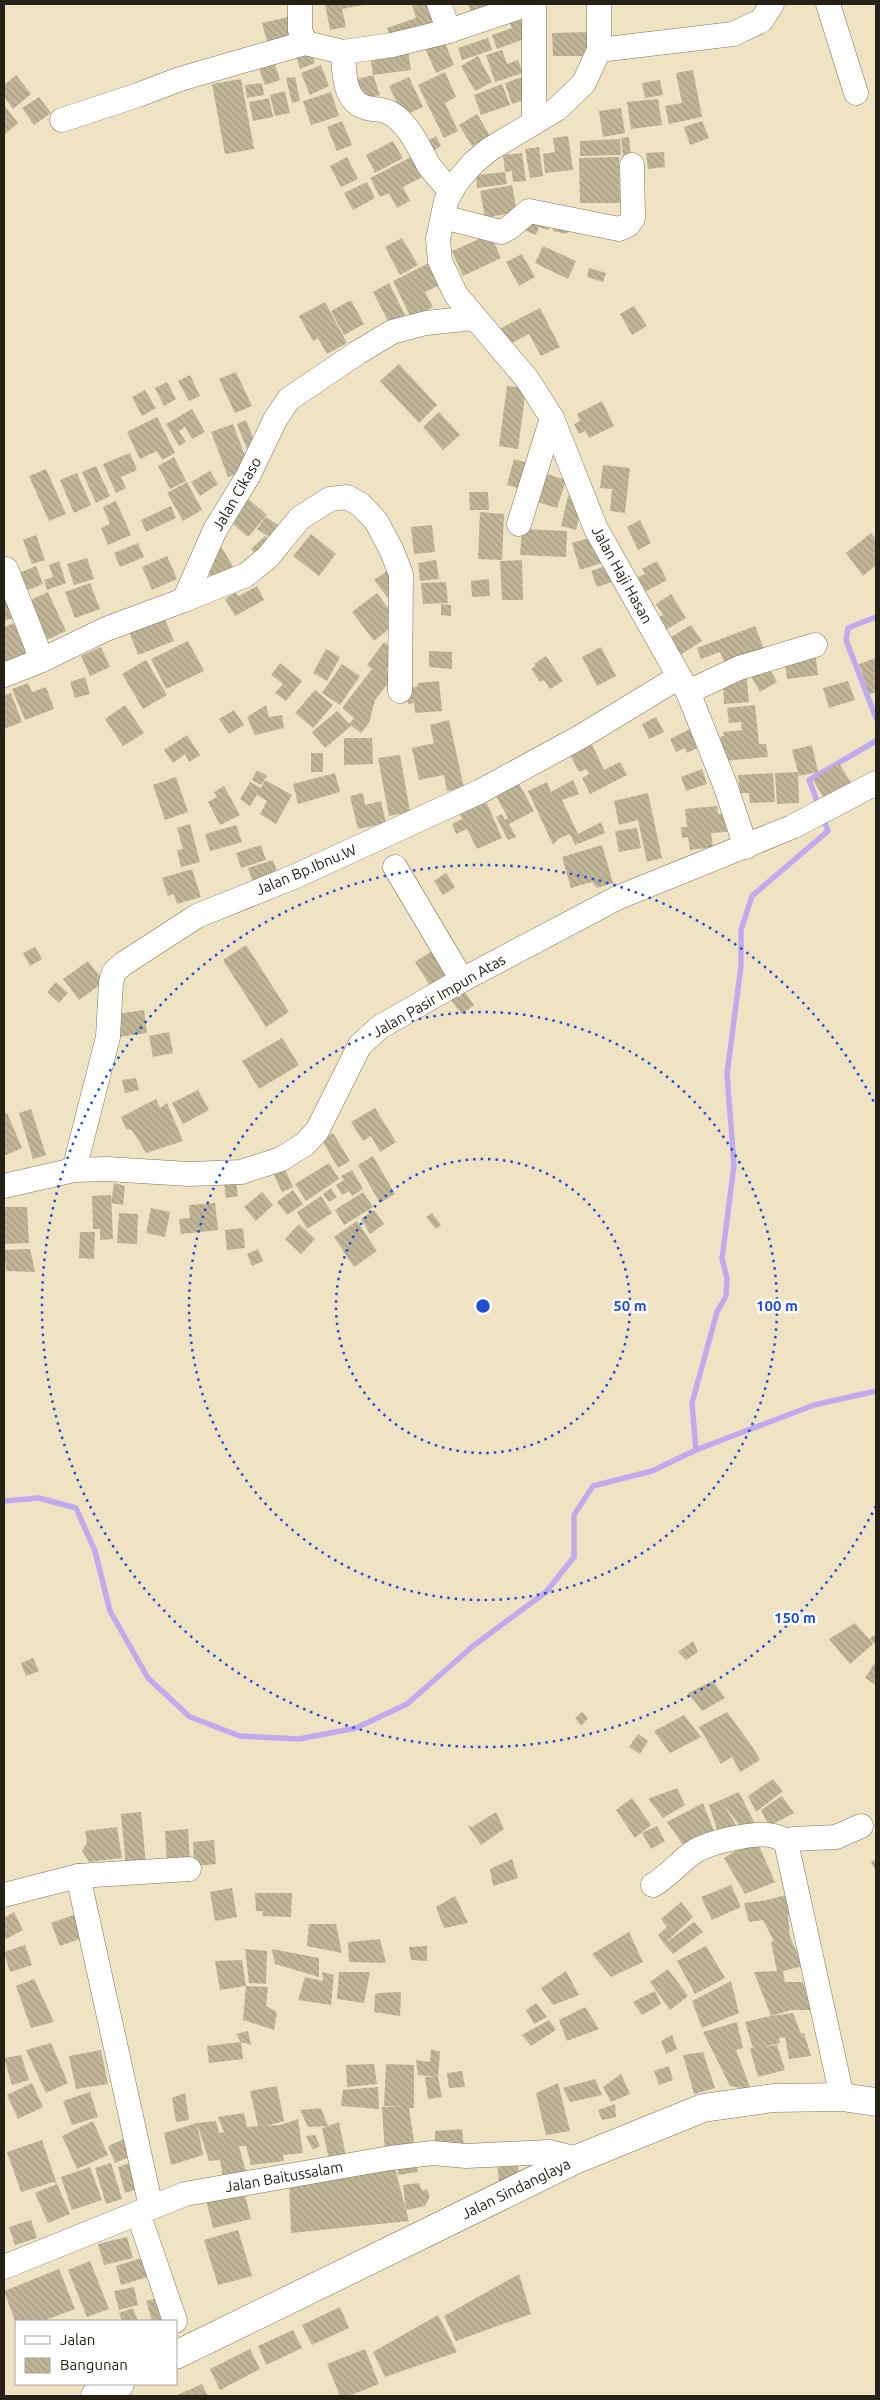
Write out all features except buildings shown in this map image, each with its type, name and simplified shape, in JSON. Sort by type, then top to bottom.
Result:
[{"type":"street","points":[[300,4],[300,30],[305,43]]},
{"type":"street","points":[[439,4],[449,31]]},
{"type":"street","points":[[62,120],[180,79],[305,43],[343,52],[392,46],[449,31],[529,4]]},
{"type":"street","points":[[534,4],[534,122]]},
{"type":"street","points":[[343,52],[345,82],[354,99],[363,107],[382,108],[396,116],[418,144],[429,165],[450,191],[473,162],[490,148],[569,99],[584,83],[599,50],[599,4]]},
{"type":"street","points":[[599,50],[733,34],[761,21],[772,4]]},
{"type":"street","points":[[828,4],[856,93]]},
{"type":"street","points":[[443,217],[501,232],[509,228],[529,211],[619,229],[628,225],[633,218],[632,165]]},
{"type":"street","name":"Jalan Haji Hasan","points":[[450,191],[438,239],[440,261],[456,295],[527,379],[552,418],[596,529],[684,685],[724,782],[746,847]]},
{"type":"street","name":"Jalan Cikaso","points":[[184,600],[215,530],[248,476],[276,418],[289,399],[349,358],[392,332],[426,323],[474,318]]},
{"type":"street","points":[[518,524],[552,418]]},
{"type":"street","points":[[4,676],[106,629],[184,600],[246,574],[267,558],[300,518],[330,499],[347,497],[360,505],[376,521],[391,549],[401,574],[400,691]]},
{"type":"street","points":[[6,569],[42,660]]},
{"type":"street","name":"Jalan Bp.Ibnu.W","points":[[74,1170],[108,1037],[111,982],[114,972],[123,964],[197,916],[296,876],[480,791],[582,736],[684,685],[815,645]]},
{"type":"street","name":"Jalan Pasir Impun Atas","points":[[4,1186],[74,1170],[107,1169],[189,1174],[242,1172],[281,1159],[305,1144],[317,1131],[360,1045],[380,1027],[462,980],[617,898],[792,827],[876,783]]},
{"type":"street","points":[[395,867],[462,980]]},
{"type":"street","points":[[842,2097],[787,1847],[788,1842],[793,1838],[836,1837],[861,1826]]},
{"type":"street","points":[[653,1885],[664,1879],[695,1852],[710,1845],[757,1835],[774,1836],[788,1842]]},
{"type":"street","points":[[4,1895],[78,1876],[189,1869]]},
{"type":"street","points":[[78,1876],[145,2210],[175,2320]]},
{"type":"street","name":"Jalan Sindanglaya","points":[[181,2353],[576,2159],[703,2108],[773,2098],[842,2097],[876,2102]]},
{"type":"street","name":"Jalan Baitussalam","points":[[4,2267],[184,2194],[390,2158],[433,2153],[466,2156],[550,2152],[576,2159]]},
{"type":"street","points":[[178,2337],[181,2353]]},
{"type":"waterway","points":[[876,617],[848,628],[846,640],[876,718]]},
{"type":"waterway","points":[[819,806],[809,780],[876,741]]},
{"type":"waterway","points":[[696,1450],[692,1403],[717,1312],[726,1296],[727,1278],[722,1259],[734,1165],[727,1074],[741,966],[741,930],[752,896],[828,831],[823,817]]},
{"type":"waterway","points":[[4,1501],[39,1498],[76,1508],[95,1551],[110,1611],[148,1678],[190,1717],[240,1736],[299,1739],[356,1728],[407,1704],[473,1646],[546,1592],[574,1557],[574,1515],[593,1486],[652,1471],[696,1450],[814,1405],[876,1391]]}]
